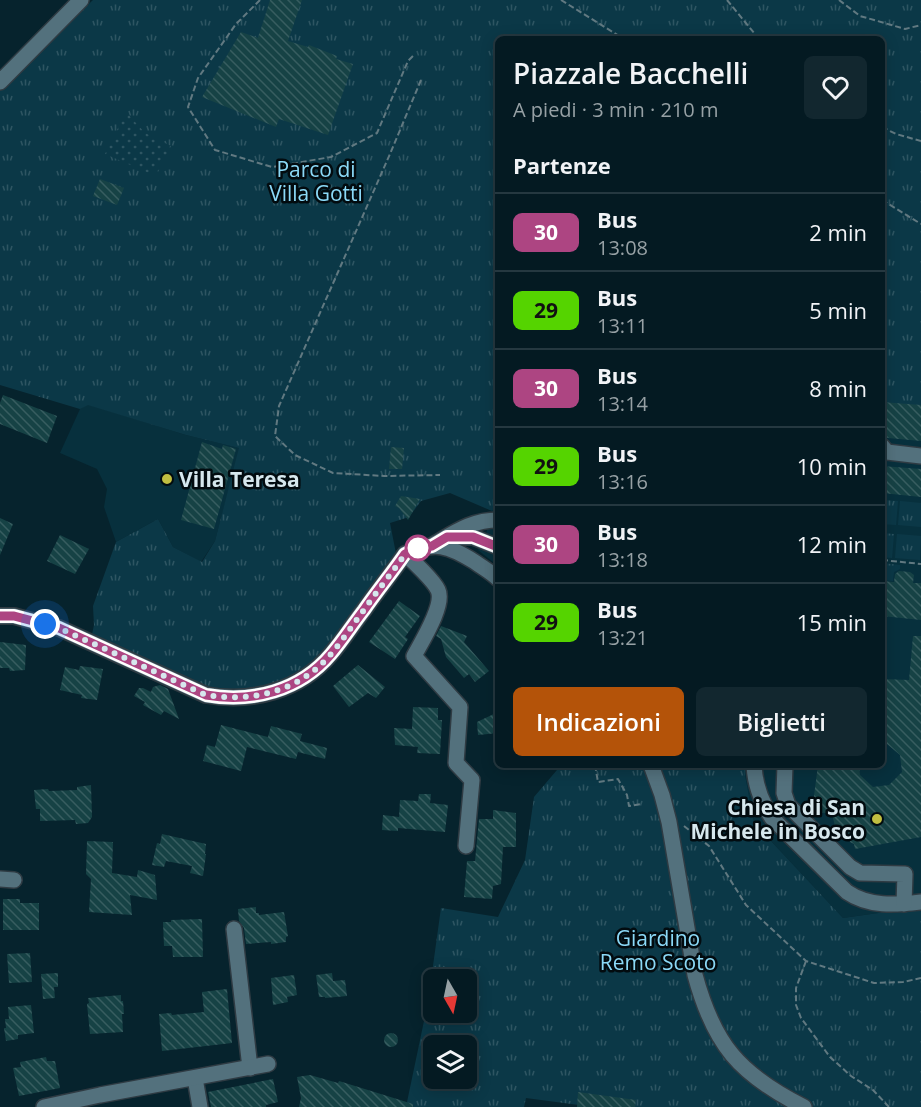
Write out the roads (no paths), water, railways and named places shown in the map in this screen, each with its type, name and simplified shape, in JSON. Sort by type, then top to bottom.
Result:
[{"type":"street","points":[[0,82],[81,0]]},
{"type":"street","points":[[885,450],[887,452],[921,456]]},
{"type":"street","points":[[432,546],[458,529],[481,521],[495,520]]},
{"type":"street","points":[[447,537],[473,537],[495,546]]},
{"type":"street","points":[[0,616],[14,616],[59,628],[206,695],[225,698],[248,697],[271,693],[290,686],[310,673],[329,656],[405,554],[418,548],[448,547],[495,577]]},
{"type":"street","points":[[405,554],[437,588],[440,597],[438,607],[414,656],[460,707],[456,763],[472,780],[466,846]]},
{"type":"street","points":[[652,768],[669,822],[695,975],[713,1026],[727,1050],[747,1071],[769,1088],[804,1107]]},
{"type":"street","points":[[754,768],[754,776],[763,805],[772,818],[847,892],[871,903],[921,902]]},
{"type":"street","points":[[785,768],[784,793],[788,805],[850,867],[860,873],[905,874],[904,904]]},
{"type":"street","points":[[234,929],[250,1068]]},
{"type":"street","points":[[44,1107],[268,1064]]},
{"type":"street","points":[[195,1078],[200,1107]]},
{"type":"place","name":"Villa Teresa","points":[[167,479]]},
{"type":"place","name":"Chiesa di San Michele in Bosco","points":[[877,819]]},
{"type":"park label","name":"Parco di Villa Gotti","points":[[316,181]]},
{"type":"park label","name":"Giardino Remo Scoto","points":[[658,950]]}]
